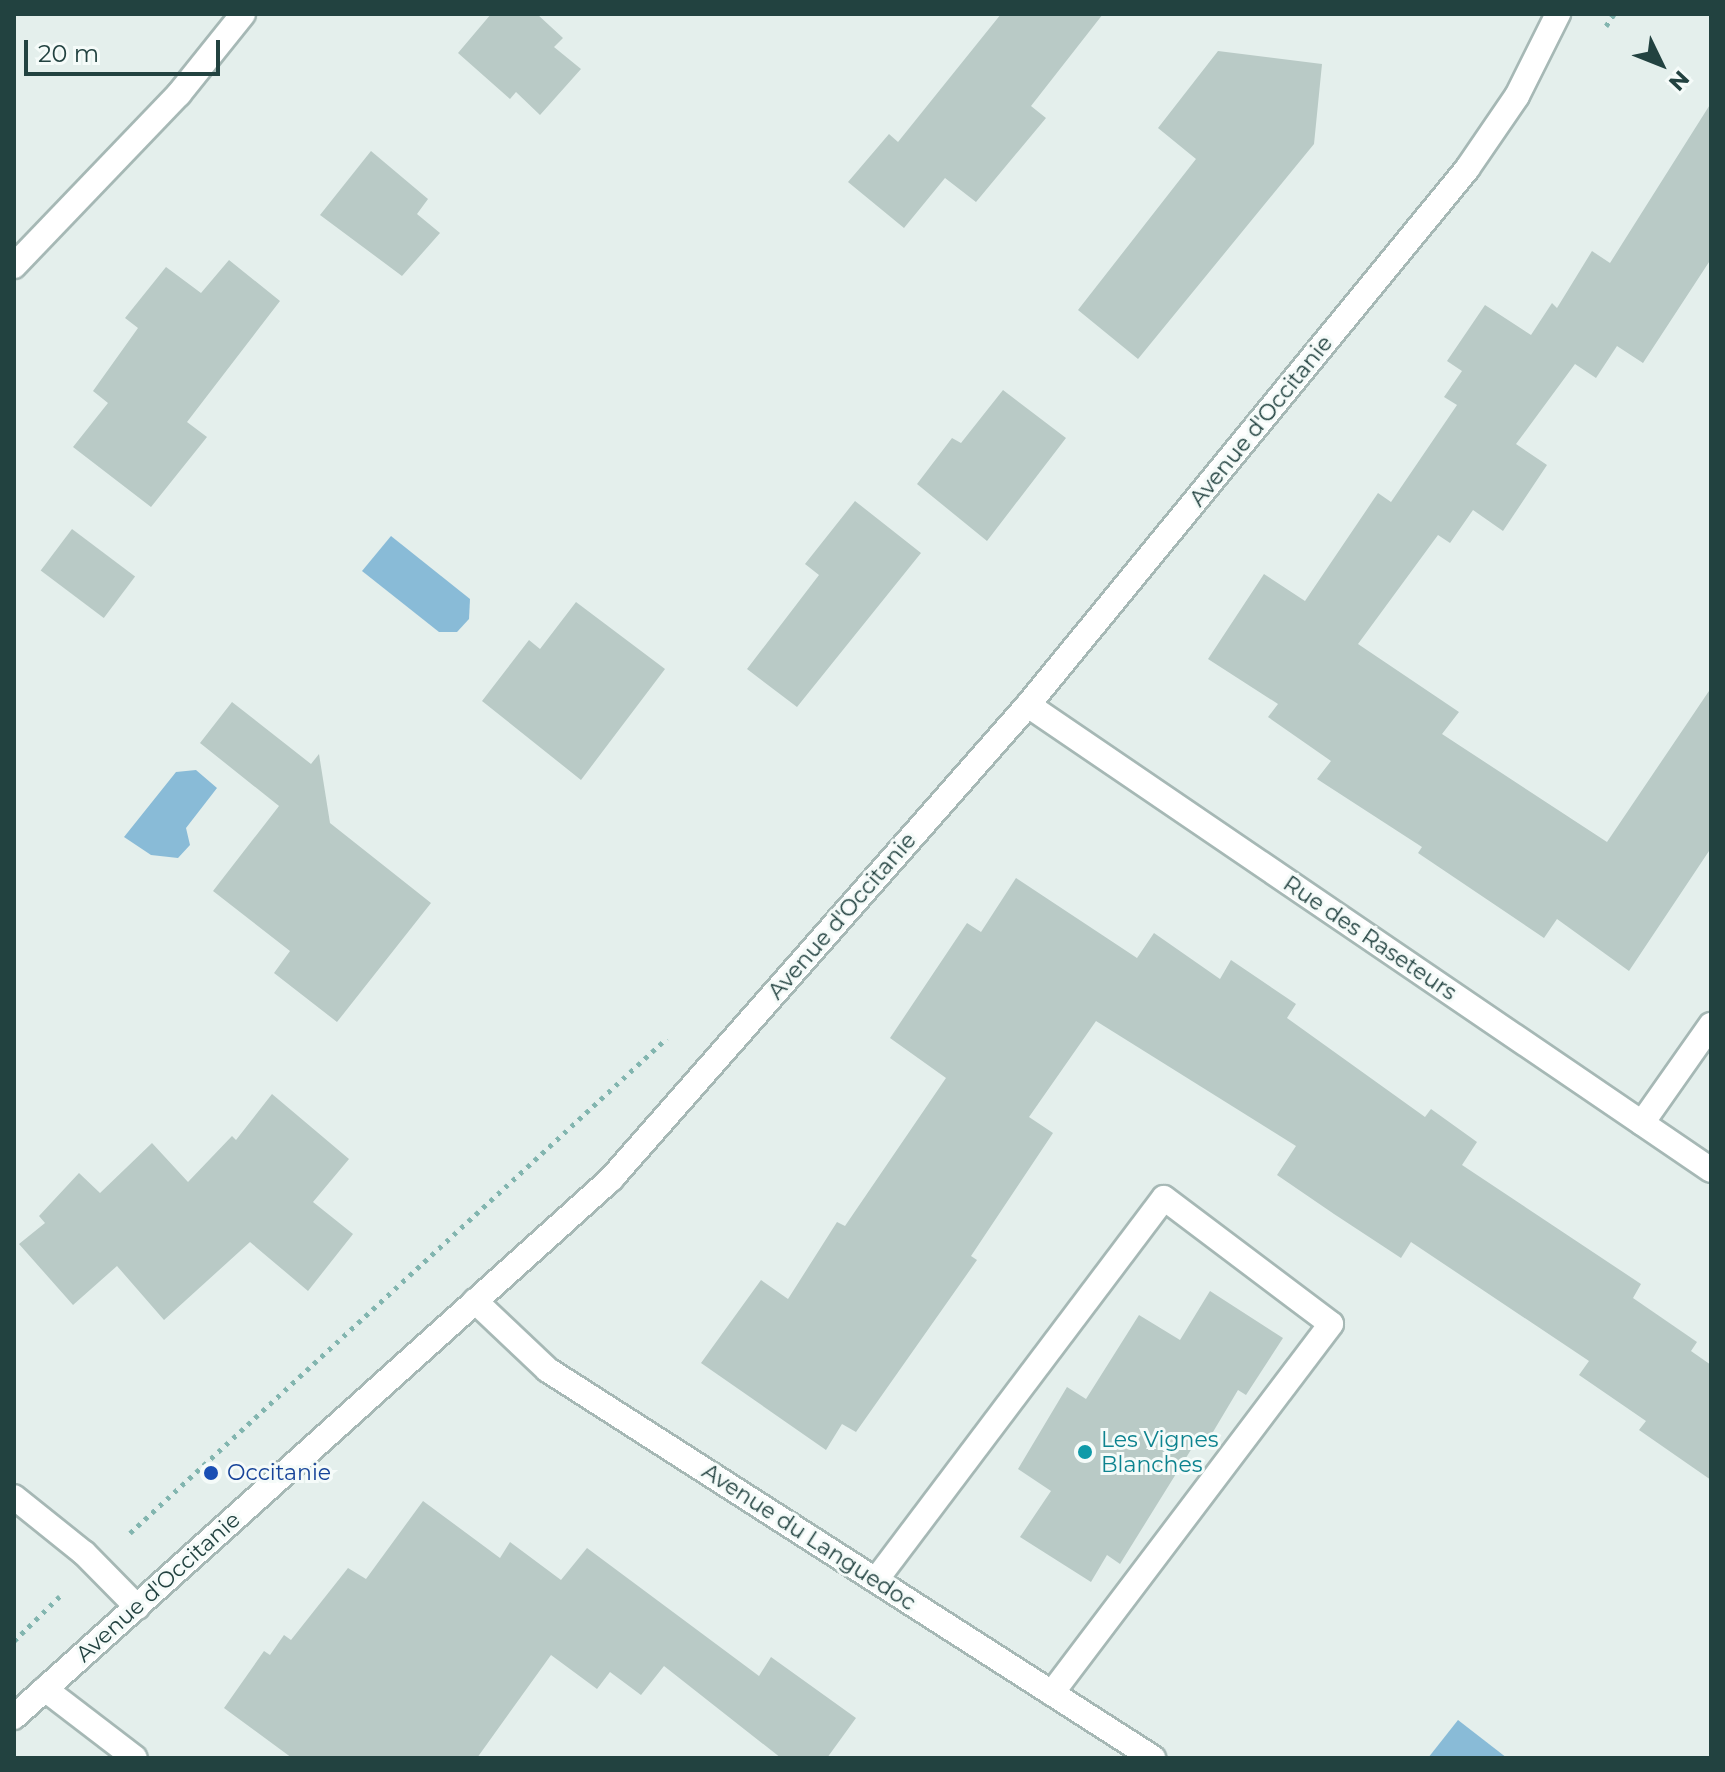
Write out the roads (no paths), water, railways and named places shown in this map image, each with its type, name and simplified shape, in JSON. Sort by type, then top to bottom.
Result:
[{"type":"street","points":[[14,266],[179,94],[243,14]]},
{"type":"street","name":"Avenue d'Occitanie","points":[[14,1717],[611,1179],[1028,705],[1467,169],[1517,96],[1558,14]]},
{"type":"street","name":"Rue des Raseteurs","points":[[1028,705],[1711,1170]]},
{"type":"street","points":[[1642,1123],[1711,1025]]},
{"type":"street","points":[[876,1580],[1164,1198],[1331,1324],[1052,1693]]},
{"type":"street","name":"Avenue du Languedoc","points":[[475,1301],[548,1370],[1153,1758]]},
{"type":"street","points":[[14,1497],[93,1563],[137,1607]]},
{"type":"street","points":[[45,1689],[135,1758]]},
{"type":"water","points":[[391,536],[470,599],[469,619],[457,632],[439,632],[362,571]]},
{"type":"water","points":[[196,770],[217,788],[186,828],[190,845],[178,858],[151,855],[124,837],[176,772]]},
{"type":"water","points":[[1458,1720],[1507,1758],[1428,1758]]},
{"type":"place","name":"Les Vignes Blanches","points":[[1085,1452]]},
{"type":"place","name":"Occitanie","points":[[211,1473]]}]
